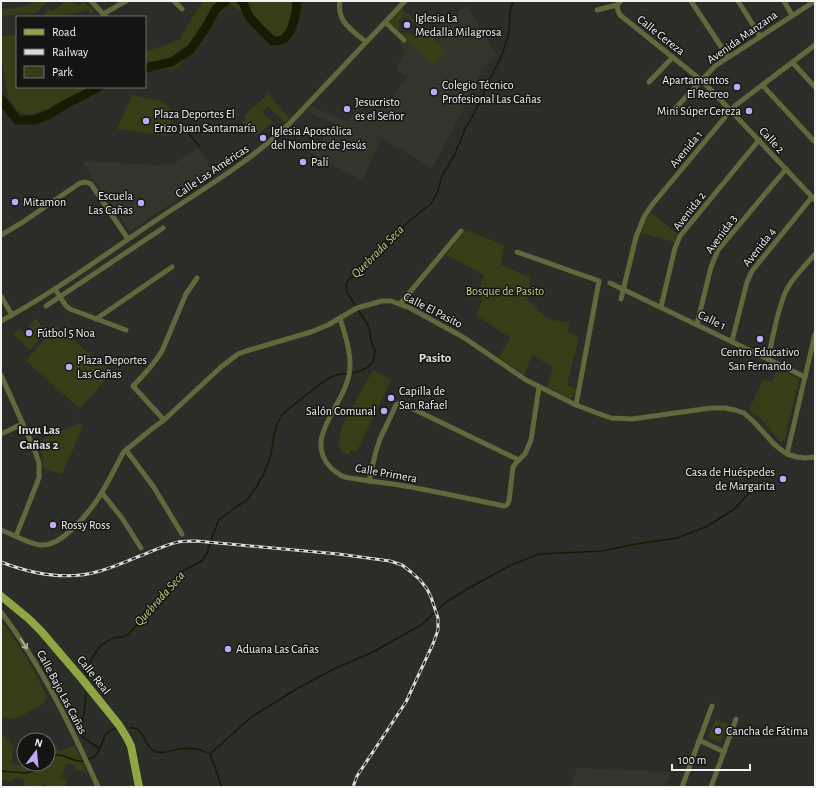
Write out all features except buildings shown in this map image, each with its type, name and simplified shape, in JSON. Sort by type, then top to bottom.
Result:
[{"type":"main road","name":"Calle Real","points":[[1,596],[29,618],[41,631],[119,725],[131,746],[139,787]]},
{"type":"street","points":[[91,1],[104,15],[126,1]]},
{"type":"street","points":[[174,1],[182,9]]},
{"type":"street","points":[[340,1],[340,16],[345,24],[366,42]]},
{"type":"street","name":"Calle Las Américas","points":[[1,321],[55,289],[260,150],[289,124],[405,1]]},
{"type":"street","points":[[691,1],[728,57]]},
{"type":"street","points":[[738,1],[760,36]]},
{"type":"street","points":[[784,1],[792,15]]},
{"type":"street","name":"Avenida Manzana","points":[[670,114],[715,66],[814,1]]},
{"type":"street","points":[[596,10],[619,3]]},
{"type":"street","name":"Calle Cereza","points":[[619,3],[618,11],[620,15],[701,80],[715,94]]},
{"type":"street","points":[[385,22],[404,40]]},
{"type":"street","name":"Avenida 1","points":[[621,299],[636,237],[644,217],[651,206],[736,105],[815,46]]},
{"type":"street","points":[[649,82],[673,57]]},
{"type":"street","points":[[793,63],[815,87]]},
{"type":"street","points":[[763,86],[815,142]]},
{"type":"street","name":"Calle 2","points":[[715,94],[813,198]]},
{"type":"street","name":"Avenida 2","points":[[661,307],[675,248],[680,236],[759,140]]},
{"type":"street","name":"Avenida 3","points":[[697,324],[711,267],[718,250],[786,169]]},
{"type":"street","points":[[1,235],[23,222],[80,183],[86,182],[91,184],[128,239]]},
{"type":"street","name":"Avenida 4","points":[[732,341],[747,282],[752,271],[813,198]]},
{"type":"street","points":[[46,306],[163,228]]},
{"type":"street","points":[[400,304],[461,231]]},
{"type":"street","points":[[113,250],[118,258]]},
{"type":"street","points":[[517,252],[599,281],[576,405]]},
{"type":"street","points":[[768,358],[779,311],[786,291],[815,254]]},
{"type":"street","points":[[96,319],[172,267]]},
{"type":"street","points":[[164,420],[133,386],[158,359],[186,294],[197,278]]},
{"type":"street","name":"Calle 1","points":[[610,283],[805,377]]},
{"type":"street","points":[[55,289],[66,306],[70,309],[126,330]]},
{"type":"street","points":[[1,296],[12,315]]},
{"type":"street","name":"Calle El Pasito","points":[[1,530],[33,544],[41,545],[58,541],[85,517],[102,493],[123,453],[164,420],[221,367],[238,354],[246,350],[311,332],[328,325],[357,308],[382,301],[391,301],[410,308],[463,337],[520,376],[539,387],[576,405],[597,413],[611,418],[632,419],[711,408],[736,410],[744,413],[754,422],[780,450],[797,457],[815,457]]},
{"type":"street","name":"Calle Primera","points":[[340,318],[350,360],[350,369],[348,380],[343,392],[321,438],[320,446],[323,456],[331,468],[343,476],[404,486],[504,506],[507,505],[509,501],[513,467],[519,460]]},
{"type":"street","points":[[787,454],[815,334]]},
{"type":"street","points":[[1,376],[35,451],[40,471],[37,483],[16,536]]},
{"type":"street","points":[[369,481],[380,439],[396,405],[399,403],[519,460],[525,454],[531,440],[539,387]]},
{"type":"street","points":[[1,434],[22,424]]},
{"type":"street","points":[[126,450],[153,486],[182,534]]},
{"type":"street","points":[[102,493],[122,518],[141,548]]},
{"type":"street","name":"Calle Bajo Las Cañas","points":[[1,612],[29,653],[55,698],[98,787]]},
{"type":"street","points":[[682,787],[712,706]]},
{"type":"street","points":[[711,787],[736,719]]},
{"type":"street","points":[[699,740],[724,752]]},
{"type":"shaded area","name":"Colegio Técnico Profesional Las Cañas","points":[[467,6],[497,56],[481,72],[432,169],[381,138],[362,181],[309,152],[337,125],[306,111],[311,106],[349,122],[356,109],[377,120],[407,77],[396,70],[405,50],[399,43],[405,37],[434,65],[447,51],[428,33]]},
{"type":"shaded area","name":"Escuela Las Cañas","points":[[198,148],[215,174],[130,231],[82,161],[158,165],[175,163]]},
{"type":"shaded area","points":[[577,768],[671,772],[665,787],[571,787]]},
{"type":"green space","points":[[38,1],[45,1],[46,3],[37,12],[1,16],[1,10],[21,7]]},
{"type":"green space","points":[[66,1],[73,1],[78,6],[83,1],[93,10],[91,14],[88,10],[71,14],[44,16],[48,8],[51,12]]},
{"type":"green space","points":[[203,1],[299,1],[297,19],[286,43],[230,4],[214,19],[178,68],[146,71],[146,52],[179,40]]},
{"type":"green space","points":[[402,9],[447,51],[433,65],[389,22]],"holes":[[[404,16],[407,16],[419,28],[412,35],[408,32],[406,34],[404,32],[402,34],[398,30],[400,27],[398,26],[400,24],[398,22]]]},
{"type":"green space","points":[[16,35],[16,88],[90,88],[37,113],[25,115],[16,109],[8,97],[1,59],[1,36]]},
{"type":"green space","points":[[268,94],[290,119],[285,123],[268,107],[262,112],[273,122],[255,136],[242,122],[246,119],[244,116]]},
{"type":"green space","name":"Plaza Deportes El Erizo Juan Santamaría","points":[[132,95],[162,101],[173,112],[167,136],[117,129]]},
{"type":"green space","points":[[651,213],[678,234],[674,242],[641,233],[645,221]]},
{"type":"green space","name":"Bosque de Pasito","points":[[466,230],[504,245],[501,265],[531,278],[527,300],[548,319],[570,323],[567,332],[579,337],[567,385],[576,389],[571,399],[547,387],[553,368],[532,354],[524,375],[499,357],[510,338],[476,315],[483,299],[477,295],[484,275],[446,255]]},
{"type":"green space","name":"Fútbol 5 Noa","points":[[36,318],[45,332],[30,350],[13,334],[19,328],[24,332]]},
{"type":"green space","name":"Plaza Deportes Las Cañas","points":[[56,326],[112,372],[80,409],[26,361]]},
{"type":"green space","points":[[778,368],[799,379],[785,439],[781,442],[760,418],[749,410],[763,379],[771,382]]},
{"type":"green space","points":[[373,370],[391,380],[357,451],[351,450],[349,455],[342,452],[339,446],[342,426]]},
{"type":"green space","points":[[80,423],[83,426],[62,474],[43,468],[42,455],[37,442]]},
{"type":"green space","points":[[1,620],[20,647],[47,697],[44,704],[12,719],[1,717]]},
{"type":"green space","name":"Cancha de Fátima","points":[[716,719],[729,725],[720,743],[708,737]]},
{"type":"green space","points":[[1,734],[13,747],[12,763],[16,764],[16,772],[56,772],[56,744],[58,751],[75,746],[87,772],[75,770],[75,765],[66,764],[62,777],[66,780],[66,787],[45,787],[44,783],[42,783],[43,787],[25,787],[23,779],[13,778],[13,781],[1,780]]},
{"type":"waterway","points":[[146,68],[172,62],[191,49],[216,9],[226,1]]},
{"type":"waterway","points":[[241,1],[243,2],[250,18],[272,41],[282,40],[288,35],[294,21],[297,1]]},
{"type":"waterway","name":"Quebrada Seca","points":[[87,677],[91,660],[100,646],[112,638],[123,637],[129,634],[147,612],[160,601],[171,583],[181,572],[202,561],[207,553],[219,520],[247,500],[257,486],[271,455],[274,434],[282,415],[320,384],[331,377],[360,371],[368,367],[373,362],[375,352],[369,327],[347,292],[346,284],[349,279],[362,271],[405,225],[431,204],[437,193],[442,176],[455,154],[465,129],[478,106],[502,55],[509,33],[510,13],[513,1]]},
{"type":"waterway","points":[[1,99],[17,120],[35,120],[50,114],[97,88]]},
{"type":"waterway","points":[[182,129],[185,129],[200,147]]},
{"type":"waterway","points":[[210,754],[250,718],[298,688],[336,668],[373,652],[421,625],[445,603],[511,565],[539,554],[602,551],[677,538],[706,527],[733,510],[760,482]]},
{"type":"waterway","name":"Quebrada Seca","points":[[86,694],[81,733],[82,737],[99,748]]},
{"type":"waterway","points":[[130,728],[135,728],[138,730],[148,745],[157,752],[189,748],[210,754],[222,787]]},
{"type":"waterway","points":[[88,759],[94,757],[98,752],[106,734],[115,729]]},
{"type":"waterway","points":[[56,755],[84,761]]},
{"type":"waterway","points":[[1,771],[30,772]]},
{"type":"railway","points":[[1,562],[37,573],[75,576],[88,574],[120,564],[173,543],[182,541],[196,541],[338,554],[390,561],[402,565],[420,580],[427,589],[438,618],[438,630],[406,702],[357,776],[353,787]]},
{"type":"place","name":"Iglesia La Medalla Milagrosa","points":[[407,25]]},
{"type":"place","name":"Apartamentos El Recreo","points":[[737,87]]},
{"type":"place","name":"Colegio Técnico Profesional Las Cañas","points":[[434,92]]},
{"type":"place","name":"Jesucristo es el Señor","points":[[347,109]]},
{"type":"place","name":"Mini Súper Cereza","points":[[749,111]]},
{"type":"place","name":"Plaza Deportes El Erizo Juan Santamaría","points":[[146,121]]},
{"type":"place","name":"Iglesia Apostólica del Nombre de Jesús","points":[[263,138]]},
{"type":"place","name":"Palí","points":[[303,162]]},
{"type":"place","name":"Mitamon","points":[[15,202]]},
{"type":"place","name":"Escuela Las Cañas","points":[[141,203]]},
{"type":"place","name":"Fútbol 5 Noa","points":[[29,333]]},
{"type":"place","name":"Centro Educativo San Fernando","points":[[760,339]]},
{"type":"place","name":"Plaza Deportes Las Cañas","points":[[69,367]]},
{"type":"place","name":"Capilla de San Rafael","points":[[391,398]]},
{"type":"place","name":"Salón Comunal","points":[[384,411]]},
{"type":"place","name":"Casa de Huéspedes de Margarita","points":[[783,479]]},
{"type":"place","name":"Rossy Ross","points":[[53,525]]},
{"type":"place","name":"Aduana Las Cañas","points":[[228,649]]},
{"type":"place","name":"Cancha de Fátima","points":[[718,731]]},
{"type":"district","name":"Pasito","points":[[435,358]]},
{"type":"district","name":"Invu Las Cañas 2","points":[[39,438]]}]
